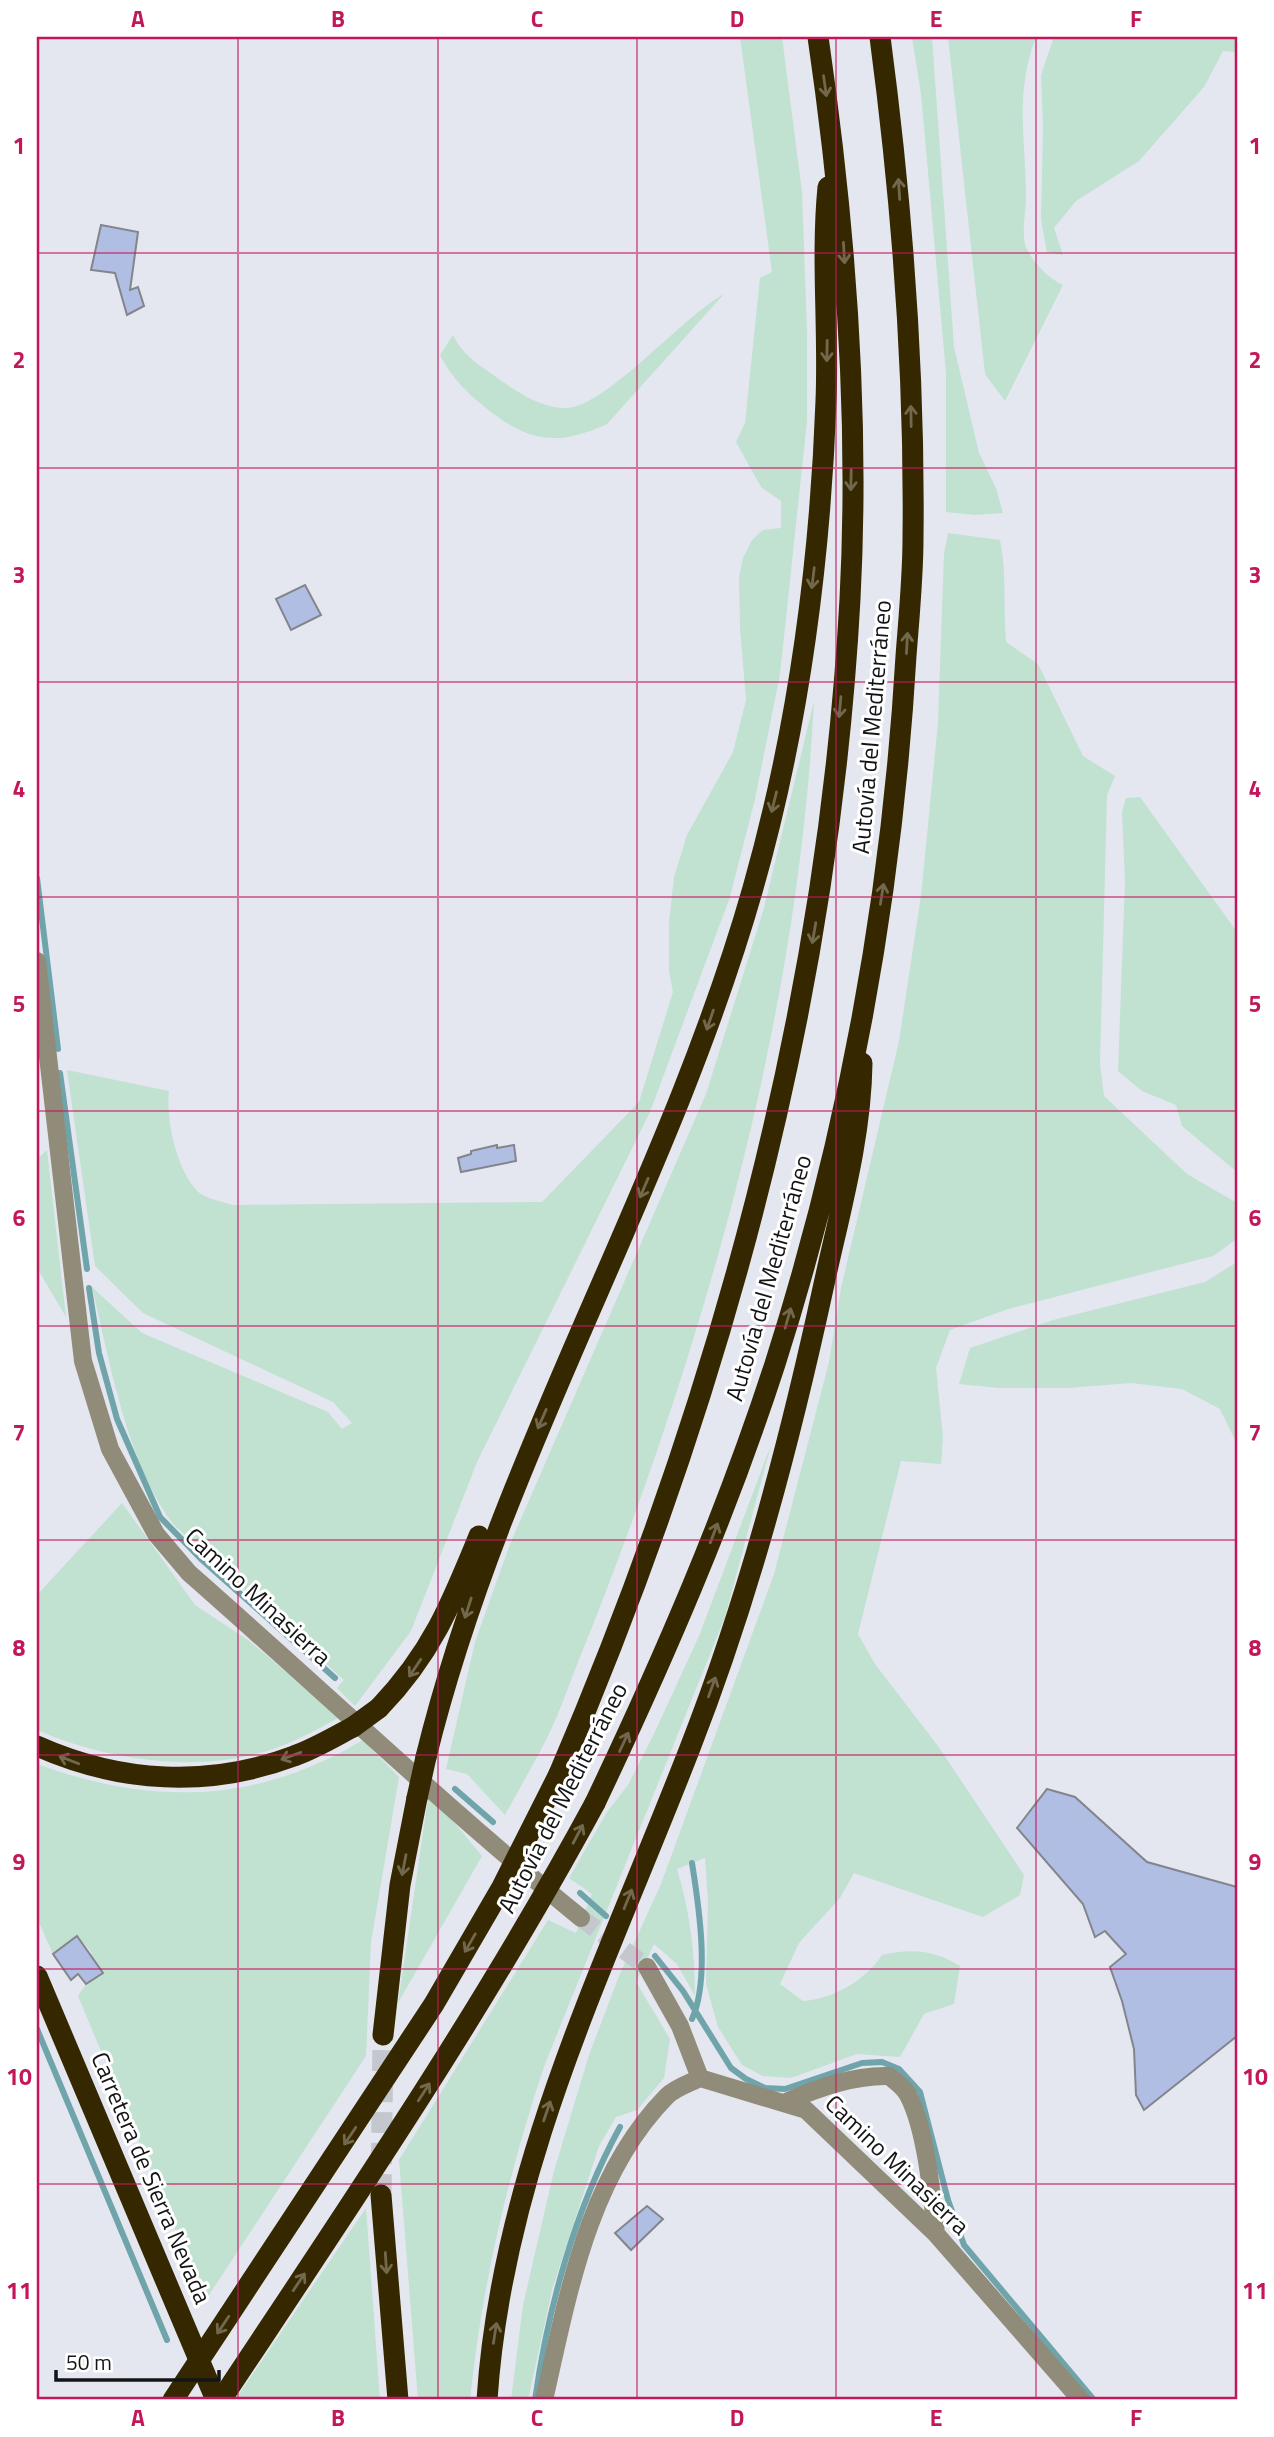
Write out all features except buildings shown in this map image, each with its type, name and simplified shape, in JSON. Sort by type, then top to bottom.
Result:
[{"type":"highway","name":"Autovía del Mediterráneo","points":[[173,2400],[434,2004],[502,1887],[559,1774],[617,1639],[724,1325],[779,1114],[816,922],[834,784],[850,597],[852,411],[843,242],[818,37]]},
{"type":"highway","name":"Autovía del Mediterráneo","points":[[218,2400],[456,2044],[541,1903],[595,1803],[688,1602],[775,1365],[842,1118],[885,878],[902,732],[913,540],[910,344],[897,165],[880,37]]},
{"type":"highway","points":[[383,2035],[398,1899],[417,1798],[446,1676],[475,1586],[518,1475],[642,1193],[710,1021],[754,887],[785,757],[808,620],[820,519],[828,307],[824,227],[832,136]]},
{"type":"highway","points":[[487,2400],[508,2251],[542,2126],[586,2001],[691,1746],[750,1578],[806,1367],[862,1108],[863,1009]]},
{"type":"highway","points":[[37,1746],[74,1763],[127,1774],[178,1779],[236,1774],[296,1756],[353,1727],[379,1708],[409,1677],[436,1636],[486,1518],[518,1475]]},
{"type":"highway","name":"Carretera de Sierra Nevada","points":[[37,1976],[218,2400]]},
{"type":"highway","points":[[381,2195],[398,2400]]},
{"type":"street","name":"Camino Minasierra","points":[[37,961],[83,1361],[110,1449],[156,1534],[189,1573],[438,1793],[494,1848],[581,1918]]},
{"type":"street","points":[[544,2400],[568,2300],[589,2229],[615,2162],[669,2094],[700,2078],[680,2026],[647,1967]]},
{"type":"street","points":[[784,2103],[808,2092],[868,2075],[889,2076],[907,2092],[914,2108],[932,2190],[936,2234]]},
{"type":"street","name":"Camino Minasierra","points":[[700,2078],[806,2110],[936,2234],[1081,2400]]},
{"type":"green space","points":[[740,37],[782,37],[802,192],[807,331],[807,421],[780,674],[755,799],[730,897],[650,1112],[477,1462],[411,1631],[355,1706],[337,1688],[344,1680],[175,1526],[158,1502],[132,1444],[122,1412],[92,1287],[142,1333],[328,1412],[342,1429],[352,1423],[333,1402],[143,1313],[95,1266],[67,1070],[169,1091],[171,1130],[183,1170],[197,1191],[204,1196],[233,1205],[542,1202],[639,1102],[673,992],[669,972],[669,922],[674,877],[687,835],[733,752],[746,700],[740,627],[739,577],[743,558],[752,540],[763,530],[781,528],[781,501],[761,487],[736,442],[745,423],[760,278],[772,272]]},
{"type":"green space","points":[[912,37],[932,37],[954,347],[979,453],[996,488],[1003,513],[975,515],[946,512],[946,373],[921,94]]},
{"type":"green space","points":[[948,37],[1036,37],[1029,58],[1023,98],[1026,198],[1024,236],[1026,247],[1037,264],[1063,285],[1005,401],[985,374]]},
{"type":"green space","points":[[1054,37],[1237,37],[1237,52],[1223,51],[1204,87],[1139,161],[1076,201],[1054,228],[1063,255],[1047,252],[1041,220],[1041,75]]},
{"type":"green space","points":[[724,294],[607,424],[573,436],[558,438],[530,434],[501,419],[466,390],[440,355],[453,335],[468,356],[510,387],[542,403],[567,408],[584,403],[603,392],[707,305]]},
{"type":"green space","points":[[948,533],[1000,540],[1006,642],[1038,664],[1083,756],[1115,776],[1107,795],[1100,1064],[1104,1096],[1187,1174],[1237,1203],[1237,1239],[1213,1256],[1008,1309],[950,1330],[936,1368],[943,1437],[941,1464],[901,1461],[858,1634],[875,1664],[938,1746],[1024,1875],[1020,1895],[983,1917],[854,1873],[840,1898],[799,1943],[780,1984],[803,2001],[814,1999],[848,1987],[882,1955],[922,1952],[960,1966],[954,2004],[924,2014],[900,2057],[857,2054],[791,2078],[763,2076],[742,2065],[718,2027],[706,1984],[708,1902],[705,1858],[677,1869],[691,1932],[695,1996],[677,1964],[654,1944],[636,1982],[670,2039],[664,2078],[637,2110],[616,2117],[599,2146],[552,2290],[528,2400],[511,2400],[523,2305],[554,2171],[589,2055],[619,1976],[661,1884],[774,1574],[829,1362],[841,1288],[899,1041],[921,896],[938,723],[944,553]]},
{"type":"green space","points":[[814,701],[796,891],[781,986],[740,1173],[715,1265],[658,1448],[611,1579],[552,1728],[505,1815],[467,1774],[446,1769],[475,1642],[510,1544],[706,1094],[764,908]]},
{"type":"green space","points":[[1140,797],[1237,932],[1237,1172],[1182,1126],[1176,1105],[1142,1091],[1118,1071],[1125,881],[1122,812],[1126,798]]},
{"type":"green space","points":[[47,1150],[66,1317],[37,1268],[37,1159]]},
{"type":"green space","points":[[1237,1262],[1237,1444],[1220,1409],[1182,1389],[1131,1383],[1068,1388],[999,1388],[959,1384],[970,1348],[1053,1320],[1205,1282]]},
{"type":"green space","points":[[771,1445],[725,1617],[545,2064],[532,2105],[508,2188],[489,2272],[470,2400],[418,2400],[399,2160],[548,1920],[576,1933],[592,1894],[569,1878],[607,1812],[628,1785],[653,1736],[699,1636]]},
{"type":"green space","points":[[122,1503],[195,1605],[248,1640],[340,1717],[271,1750],[247,1756],[194,1762],[140,1759],[113,1754],[87,1748],[37,1730],[37,1595]]},
{"type":"green space","points":[[363,1740],[399,1777],[371,1942],[366,2056],[205,2301],[78,1996],[86,1984],[103,1973],[97,1963],[87,1970],[81,1962],[92,1953],[77,1936],[53,1954],[37,1918],[37,1764],[80,1778],[122,1787],[163,1792],[203,1792],[244,1787],[284,1777]]},
{"type":"green space","points":[[429,1792],[482,1856],[398,2003]]},
{"type":"green space","points":[[366,2208],[380,2400],[235,2400]]},
{"type":"waterway","points":[[37,878],[58,1049]]},
{"type":"waterway","points":[[60,1073],[87,1269]]},
{"type":"waterway","points":[[89,1288],[99,1353],[117,1419],[160,1517],[201,1559],[335,1678]]},
{"type":"waterway","points":[[455,1789],[493,1822]]},
{"type":"waterway","points":[[692,1863],[700,1921],[702,1964],[701,1984],[692,2019]]},
{"type":"waterway","points":[[580,1893],[606,1916]]},
{"type":"waterway","points":[[655,1956],[683,1991],[731,2068],[765,2088],[785,2089],[862,2063],[882,2062],[899,2069],[920,2092],[948,2200],[964,2245],[1094,2400]]},
{"type":"waterway","points":[[37,2029],[167,2340]]},
{"type":"waterway","points":[[535,2400],[547,2330],[566,2260],[590,2191],[620,2127]]},
{"type":"tunnel","points":[[581,1918],[647,1967]]},
{"type":"tunnel","points":[[381,2195],[383,2035]]}]
